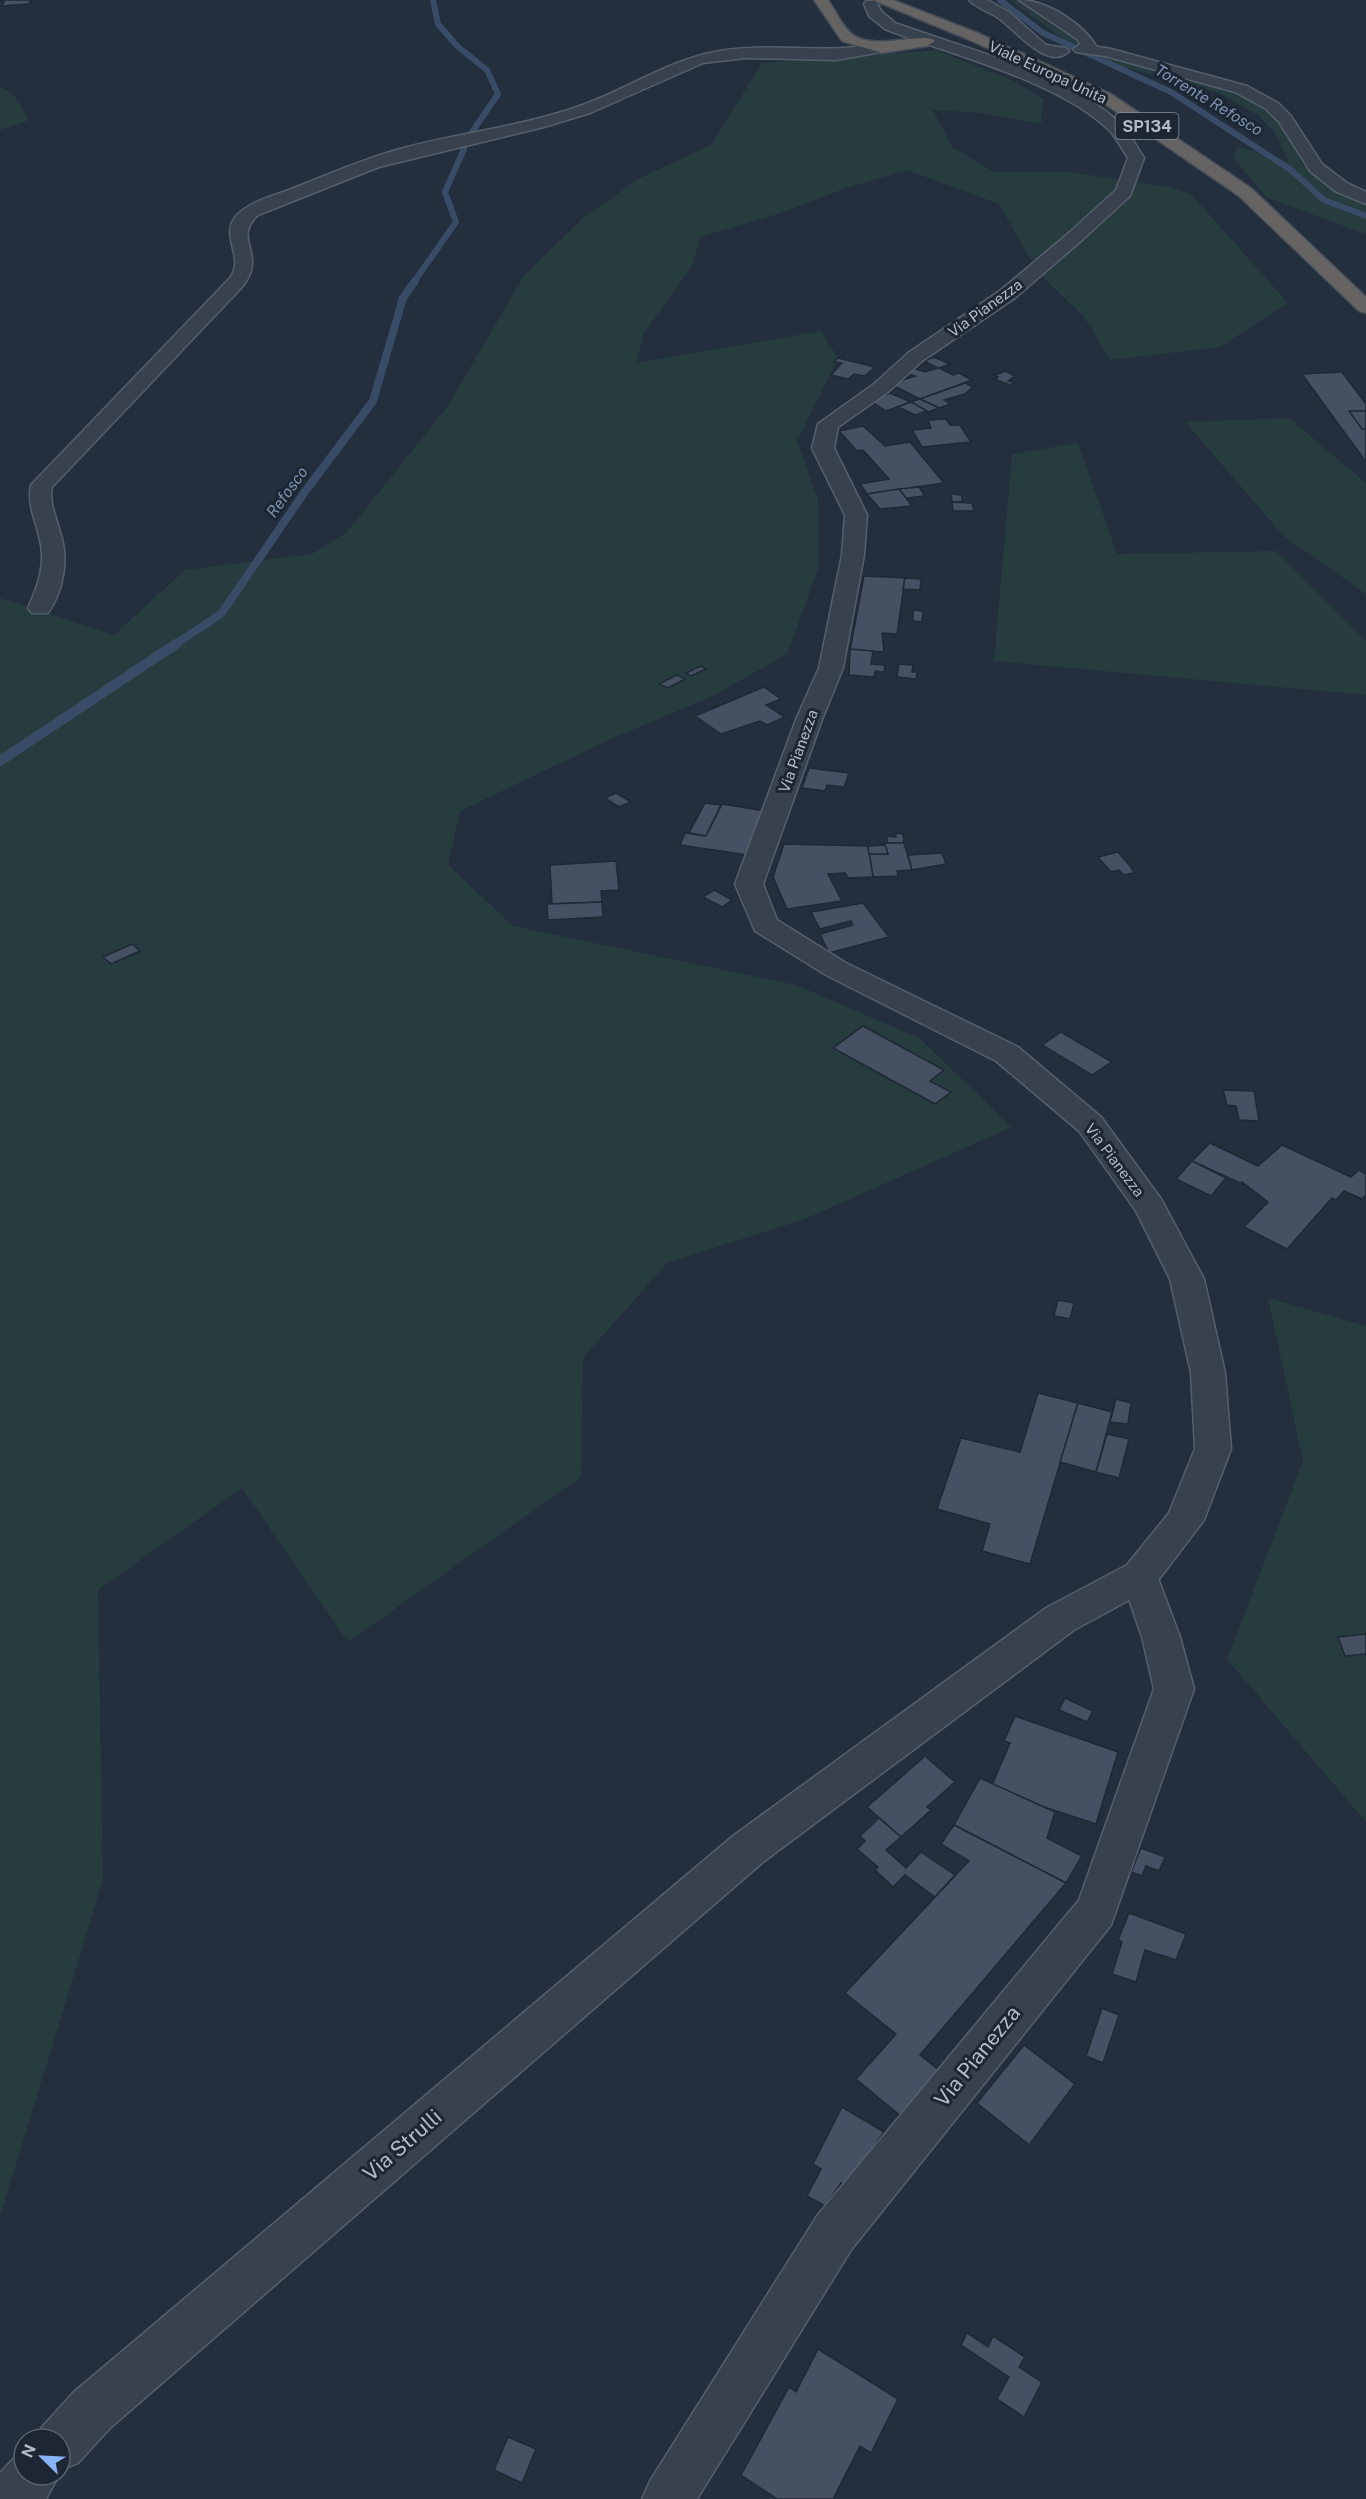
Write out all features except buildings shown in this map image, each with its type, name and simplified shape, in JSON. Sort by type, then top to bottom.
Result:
[{"type":"highway","points":[[821,0],[847,38],[882,48],[927,41]]},
{"type":"highway","name":"Viale Europa Unita","points":[[880,2],[975,37],[1105,98],[1245,192],[1366,307]]},
{"type":"street","points":[[976,0],[1004,15],[1042,49],[1061,51],[1086,49],[1241,89],[1272,106],[1285,119],[1316,167],[1341,187],[1366,199]]},
{"type":"street","points":[[1026,0],[1083,36],[1086,49]]},
{"type":"street","name":"Via Pianezza","points":[[748,1849],[1060,1619],[1140,1576],[1185,1520],[1214,1449],[1208,1373],[1187,1279],[1150,1207],[1090,1124],[1007,1054],[836,969],[765,926],[749,884],[810,717],[831,669],[853,555],[856,515],[823,448],[828,424],[881,388],[915,357],[1008,294],[1076,236],[1124,192],[1136,158],[1113,126],[1081,104],[1028,78],[890,26],[874,13],[880,2]]},
{"type":"street","points":[[40,608],[53,580],[53,548],[38,496],[42,485],[177,348],[243,271],[244,256],[236,233],[239,221],[252,211],[395,156],[492,136],[584,110],[709,56],[758,51],[824,57],[849,56],[882,48]]},
{"type":"street","name":"Via Pianezza","points":[[668,2499],[834,2233],[1096,1911],[1174,1689],[1161,1637],[1140,1576]]},
{"type":"street","name":"Via Strulli","points":[[72,2432],[92,2410],[748,1849]]},
{"type":"street","points":[[10,2499],[22,2487]]},
{"type":"green space","points":[[1010,0],[1016,0],[1077,38],[1084,47],[1230,89],[1254,102],[1272,115],[1287,133],[1302,165],[1366,200],[1366,234],[1267,198],[1234,159],[1237,146],[1289,161],[1275,133],[1257,114],[1217,92],[1088,57]]},
{"type":"green space","points":[[937,50],[1011,80],[1044,99],[1041,124],[982,113],[933,110],[952,147],[994,172],[1070,172],[1168,187],[1191,194],[1288,303],[1220,347],[1110,360],[1084,317],[1038,272],[999,204],[907,170],[849,187],[778,214],[700,237],[693,265],[643,335],[636,363],[821,331],[838,358],[797,441],[818,500],[819,567],[787,654],[713,696],[613,738],[460,811],[448,865],[513,926],[796,985],[919,1038],[1012,1127],[805,1219],[667,1263],[583,1358],[581,1477],[348,1642],[242,1488],[98,1590],[103,1880],[0,2217],[0,598],[114,635],[185,570],[312,554],[347,532],[447,407],[524,276],[584,217],[640,178],[711,145],[762,63]]},
{"type":"green space","points":[[0,87],[12,92],[29,120],[0,130]]},
{"type":"green space","points":[[1289,418],[1366,483],[1366,594],[1284,536],[1185,422]]},
{"type":"green space","points":[[1078,443],[1117,554],[1276,551],[1366,641],[1366,695],[994,661],[1012,454]]},
{"type":"green space","points":[[1268,1298],[1366,1326],[1366,1822],[1227,1659],[1303,1461]]},
{"type":"waterway","name":"Refosco","points":[[433,0],[438,24],[457,46],[487,70],[498,94],[468,138]]},
{"type":"waterway","name":"Torrente Refosco","points":[[1000,0],[1043,33],[1171,92],[1291,170],[1324,200],[1366,216]]},
{"type":"waterway","name":"Refosco","points":[[414,282],[456,222],[445,192],[464,149]]},
{"type":"waterway","name":"Refosco","points":[[174,645],[221,614],[304,493],[373,401],[403,298],[415,281]]},
{"type":"waterway","name":"Refosco","points":[[0,761],[176,644]]}]
